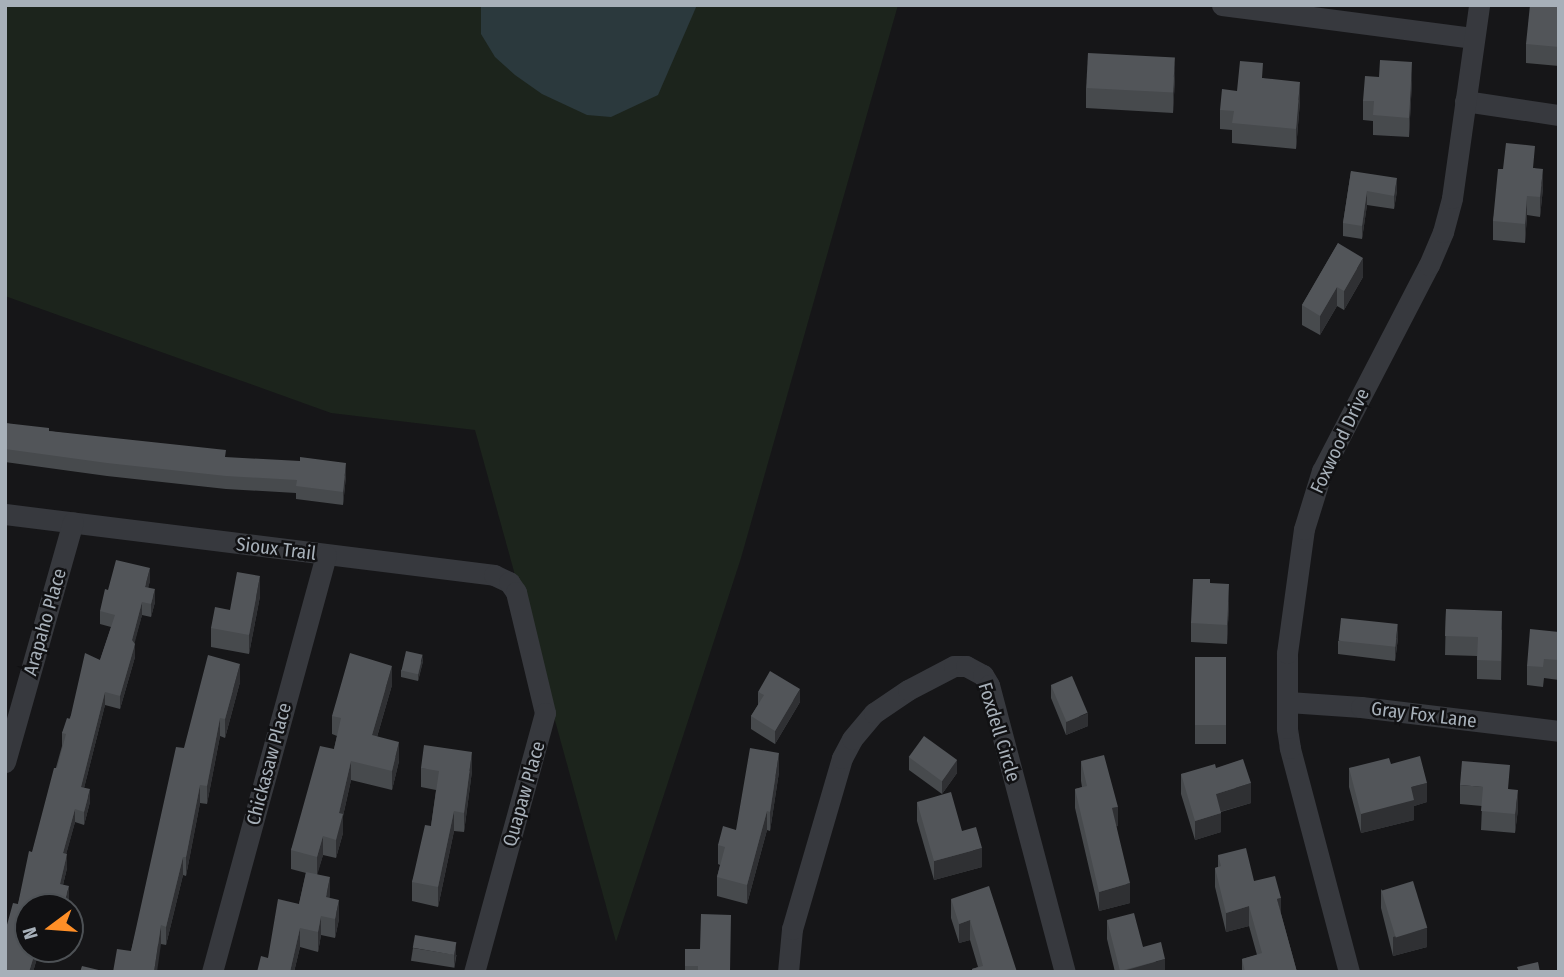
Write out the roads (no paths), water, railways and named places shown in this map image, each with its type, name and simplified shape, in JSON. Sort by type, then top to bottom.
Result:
[{"type":"street","points":[[1222,5],[1474,38]]},
{"type":"street","name":"Foxwood Drive","points":[[1349,972],[1290,748],[1287,653],[1310,505],[1322,471],[1430,265],[1443,232],[1452,198],[1479,5]]},
{"type":"street","points":[[1465,101],[1559,114]]},
{"type":"street","name":"Sioux Trail","points":[[5,514],[502,578],[516,593],[522,615]]},
{"type":"street","name":"Arapaho Place","points":[[5,762],[74,522]]},
{"type":"street","name":"Chickasaw Place","points":[[212,972],[326,555]]},
{"type":"street","name":"Quapaw Place","points":[[474,972],[545,713],[522,615]]},
{"type":"street","name":"Foxdell Circle","points":[[788,972],[792,929],[842,758],[852,739],[874,713],[908,690],[954,666],[966,666],[983,675],[989,685],[1065,972]]},
{"type":"street","name":"Gray Fox Lane","points":[[1289,702],[1559,732]]}]
